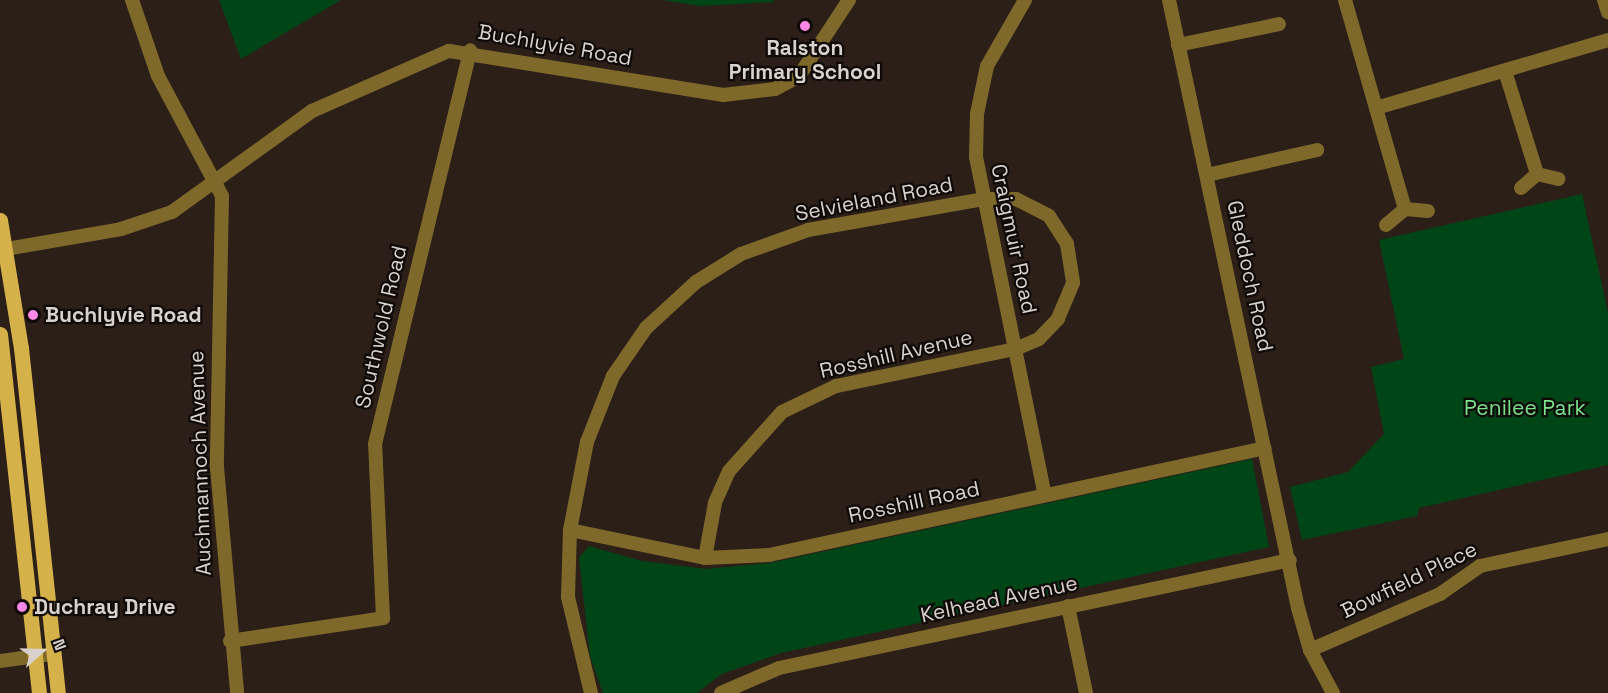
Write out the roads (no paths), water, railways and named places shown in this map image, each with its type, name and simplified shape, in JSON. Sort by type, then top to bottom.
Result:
[{"type":"main road","points":[[0,220],[3,250],[21,348],[52,654],[58,693]]},
{"type":"main road","points":[[0,333],[33,657],[39,693]]},
{"type":"street","name":"Auchmannoch Avenue","points":[[132,0],[158,76],[222,196],[217,467],[230,641],[237,693]]},
{"type":"street","name":"Buchlyvie Road","points":[[3,250],[149,220],[217,183],[312,111],[427,57],[470,50],[744,97],[799,76],[849,0]]},
{"type":"street","name":"Craigmuir Road","points":[[1025,0],[987,66],[977,114],[983,199],[1045,495]]},
{"type":"street","name":"Gleddoch Road","points":[[1169,0],[1310,650],[1333,693]]},
{"type":"street","points":[[1345,0],[1405,208]]},
{"type":"street","points":[[1604,0],[1608,12]]},
{"type":"street","points":[[1178,45],[1279,24]]},
{"type":"street","points":[[1376,108],[1608,40]]},
{"type":"street","name":"Southwold Road","points":[[230,641],[382,618],[375,444],[470,50]]},
{"type":"street","points":[[1505,71],[1537,174]]},
{"type":"street","points":[[1207,175],[1317,150]]},
{"type":"street","points":[[1537,174],[1558,179]]},
{"type":"street","points":[[1521,188],[1537,174]]},
{"type":"street","name":"Selvieland Road","points":[[591,693],[568,597],[570,530],[586,442],[613,376],[646,328],[696,282],[741,254],[808,230],[983,199],[1016,199],[1049,216],[1067,244],[1074,268],[1071,295],[1058,319],[1039,339],[1015,349]]},
{"type":"street","points":[[1386,225],[1405,208],[1428,211]]},
{"type":"street","name":"Rosshill Avenue","points":[[705,558],[716,504],[729,471],[782,412],[836,386],[1015,349]]},
{"type":"street","name":"Rosshill Road","points":[[570,530],[705,558],[769,555],[1265,448]]},
{"type":"street","name":"Bowfield Place","points":[[1310,650],[1440,594],[1480,566],[1603,539]]},
{"type":"street","name":"Kelhead Avenue","points":[[730,691],[779,668],[1290,560]]},
{"type":"street","points":[[1068,606],[1086,693]]},
{"type":"street","points":[[0,661],[52,654]]},
{"type":"place","name":"Ralston Primary School","points":[[805,26]]},
{"type":"place","name":"Buchlyvie Road","points":[[33,315]]},
{"type":"place","name":"Duchray Drive","points":[[22,607]]},
{"type":"park label","name":"Penilee Park","points":[[1525,408]]}]
